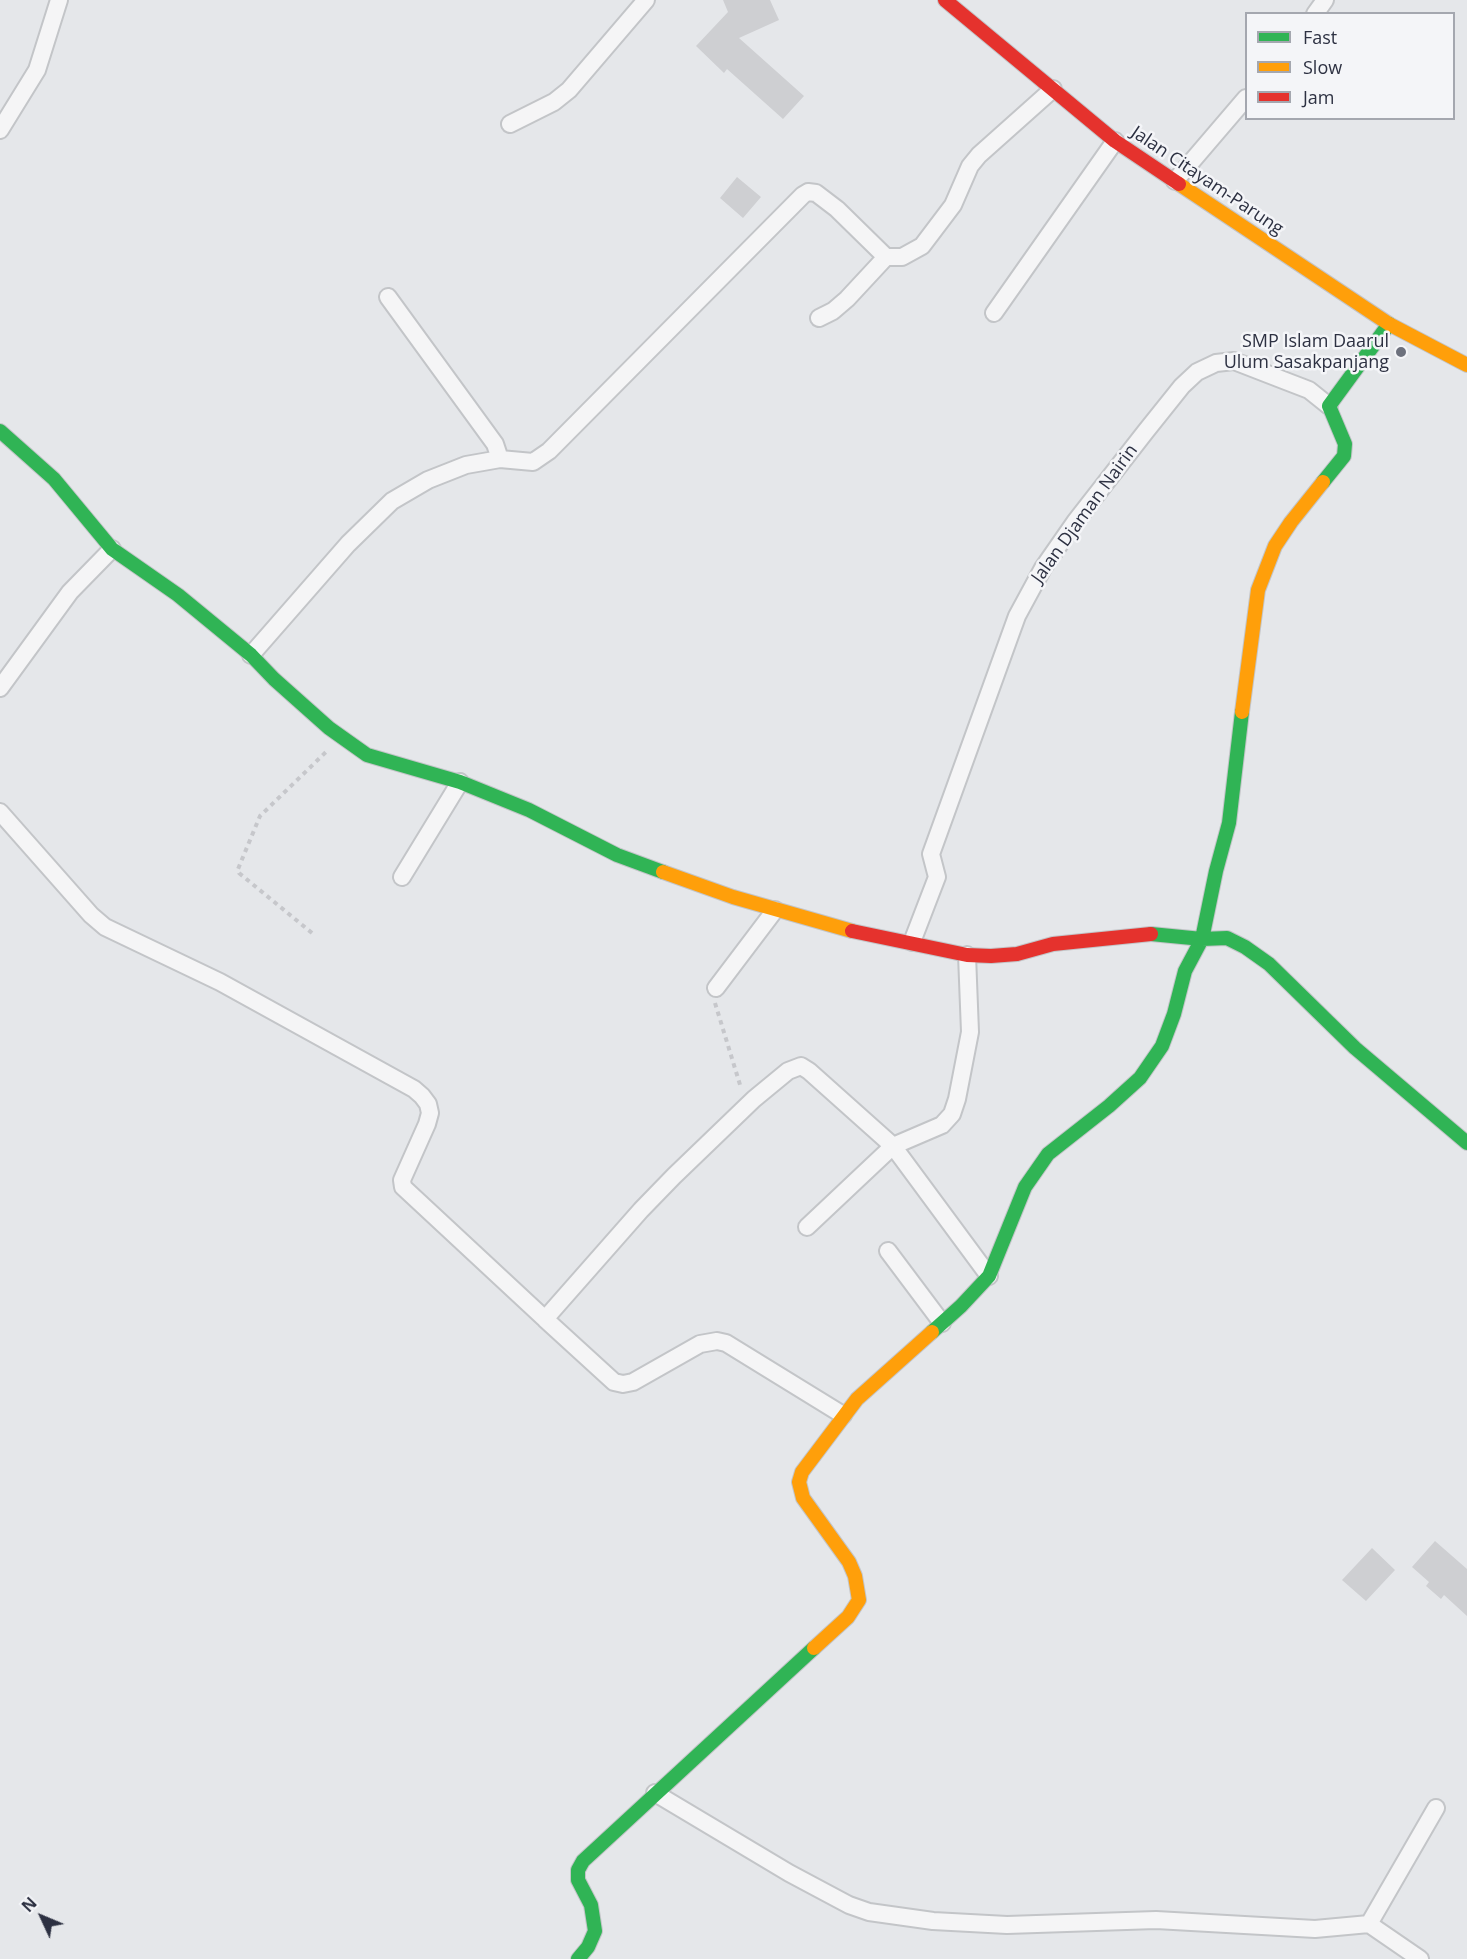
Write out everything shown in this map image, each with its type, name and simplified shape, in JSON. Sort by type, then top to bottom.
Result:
[{"type":"street","points":[[0,130],[37,69],[60,0]]},
{"type":"street","points":[[510,124],[554,102],[569,90],[646,0]]},
{"type":"street","name":"Jalan Citayam-Parung","points":[[945,0],[1115,141],[1389,324],[1467,364]]},
{"type":"street","points":[[251,655],[348,544],[392,501],[428,480],[466,465],[500,459],[533,462],[549,451],[803,195],[816,192],[837,209],[886,257],[902,257],[921,246],[953,205],[970,166],[979,155],[1053,89]]},
{"type":"street","points":[[1175,181],[1245,99]]},
{"type":"street","points":[[994,313],[1115,141]]},
{"type":"street","points":[[819,318],[833,311],[847,299],[886,257]]},
{"type":"street","points":[[388,297],[495,444],[500,459]]},
{"type":"street","points":[[578,1959],[588,1947],[595,1931],[591,1905],[578,1880],[578,1870],[583,1861],[848,1617],[859,1600],[855,1576],[849,1562],[803,1498],[799,1482],[801,1472],[843,1415],[876,1381],[942,1323],[989,1276],[1025,1187],[1036,1170],[1054,1149],[1109,1106],[1140,1078],[1162,1046],[1174,1014],[1185,971],[1202,939],[1234,793],[1258,590],[1275,546],[1291,522],[1344,456],[1344,444],[1329,406],[1389,324]]},
{"type":"street","name":"Jalan Djaman Nairin","points":[[912,942],[937,877],[931,854],[1017,616],[1042,568],[1075,522],[1182,387],[1197,372],[1216,363],[1234,361],[1309,390],[1329,406]]},
{"type":"street","points":[[0,431],[54,479],[112,549],[178,595],[251,655],[305,708],[341,738],[367,755],[460,782],[529,810],[617,855],[733,897],[834,927],[967,955],[991,956],[1017,954],[1053,944],[1118,936],[1150,934],[1202,939],[1227,938],[1245,947],[1269,964],[1355,1048],[1467,1143]]},
{"type":"street","points":[[0,688],[70,592],[112,549]]},
{"type":"street","points":[[402,877],[460,782]]},
{"type":"street","points":[[0,812],[91,915],[105,927],[220,982],[414,1089],[422,1096],[428,1104],[430,1113],[405,1171],[402,1180],[403,1187],[614,1382],[623,1384],[633,1382],[700,1344],[717,1341],[726,1343],[843,1415]]},
{"type":"street","points":[[716,988],[775,910]]},
{"type":"street","points":[[807,1227],[893,1146],[942,1125],[952,1114],[970,1032],[967,955]]},
{"type":"street","points":[[545,1319],[641,1210],[746,1107],[788,1071],[801,1066],[893,1146],[989,1276]]},
{"type":"street","points":[[888,1251],[942,1323]]},
{"type":"street","points":[[655,1793],[789,1873],[849,1905],[869,1911],[933,1921],[1007,1925],[1156,1920],[1315,1929],[1369,1924],[1420,1959]]},
{"type":"street","points":[[1369,1924],[1436,1808]]},
{"type":"path","points":[[312,933],[239,873],[238,869],[260,816],[341,738]]},
{"type":"path","points":[[716,988],[715,1002],[746,1107]]},
{"type":"building","points":[[723,0],[770,0],[779,20],[739,38],[804,96],[783,119],[727,69],[724,73],[696,46],[728,12]]},
{"type":"building","points":[[737,177],[761,197],[743,218],[720,198]]},
{"type":"building","points":[[1435,1541],[1467,1569],[1467,1616],[1444,1595],[1441,1599],[1426,1586],[1429,1582],[1412,1567]]},
{"type":"building","points":[[1372,1548],[1395,1570],[1366,1601],[1342,1580]]},
{"type":"traffic: fast","points":[[1323,482],[1344,456],[1345,444],[1329,406],[1389,324]]},
{"type":"traffic: fast","points":[[0,431],[54,479],[112,549],[178,595],[251,655],[274,679],[329,728],[367,755],[460,782],[529,810],[617,855],[663,872]]},
{"type":"traffic: fast","points":[[932,1332],[989,1276],[1025,1187],[1048,1154],[1109,1106],[1140,1078],[1162,1046],[1174,1014],[1185,971],[1202,939],[1229,823],[1242,712]]},
{"type":"traffic: fast","points":[[1151,934],[1202,939],[1227,938],[1245,947],[1269,964],[1355,1048],[1467,1143]]},
{"type":"traffic: fast","points":[[578,1959],[588,1947],[595,1931],[591,1905],[578,1880],[578,1870],[583,1861],[814,1648]]},
{"type":"traffic: slow","points":[[1179,184],[1389,324],[1467,365]]},
{"type":"traffic: slow","points":[[1242,712],[1258,590],[1275,546],[1323,482]]},
{"type":"traffic: slow","points":[[663,872],[733,897],[852,931]]},
{"type":"traffic: slow","points":[[814,1648],[848,1617],[859,1600],[855,1576],[849,1562],[803,1498],[799,1482],[802,1472],[857,1399],[932,1332]]},
{"type":"traffic: jam","points":[[945,0],[1115,141],[1179,184]]},
{"type":"traffic: jam","points":[[852,931],[967,955],[991,956],[1017,954],[1053,944],[1151,934]]},
{"type":"place","name":"SMP Islam Daarul Ulum Sasakpanjang","points":[[1401,352]]}]
